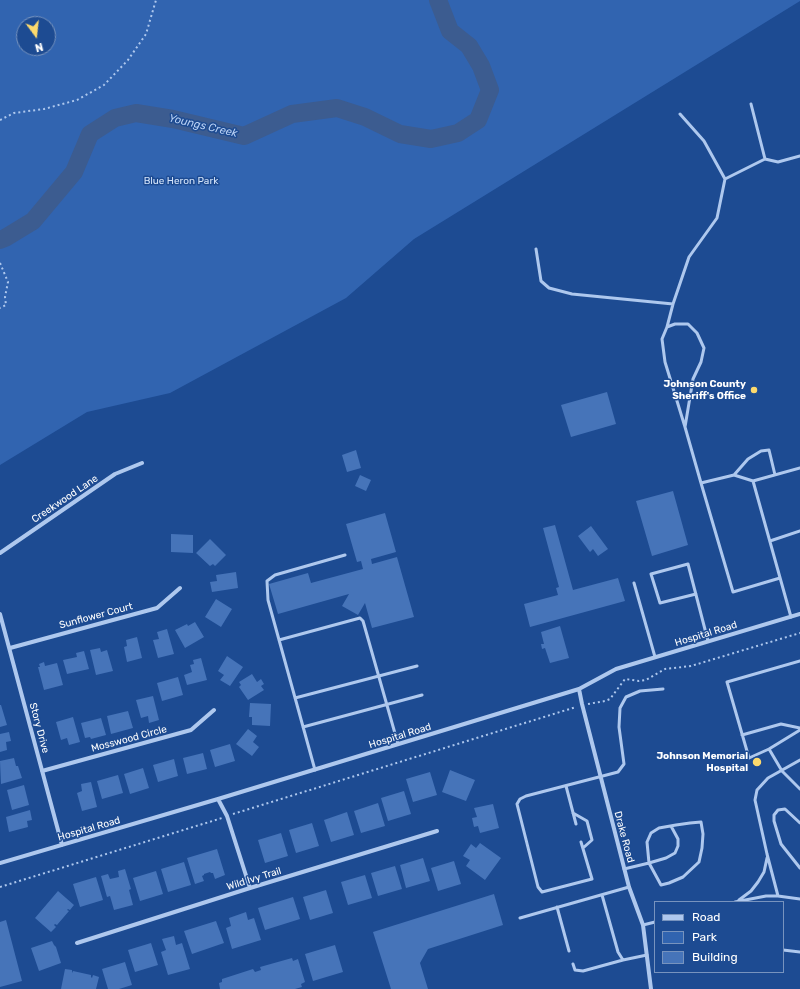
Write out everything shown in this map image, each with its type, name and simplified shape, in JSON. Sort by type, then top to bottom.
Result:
[{"type":"street","name":"Creekwood Lane","points":[[0,553],[115,474],[142,463]]},
{"type":"street","name":"Sunflower Court","points":[[10,648],[158,608],[180,588]]},
{"type":"street","name":"Story Drive","points":[[0,614],[62,845]]},
{"type":"street","name":"Hospital Road","points":[[0,863],[315,770],[579,689],[616,669],[800,614]]},
{"type":"street","name":"Drake Road","points":[[579,689],[624,869],[643,925],[651,989]]},
{"type":"street","name":"Mosswood Circle","points":[[42,771],[190,730],[214,710]]},
{"type":"street","points":[[218,799],[227,816],[250,888]]},
{"type":"street","name":"Wild Ivy Trail","points":[[77,943],[437,831]]},
{"type":"lane","points":[[750,104],[765,159]]},
{"type":"lane","points":[[680,114],[704,141],[726,179],[717,218],[689,257],[673,304],[662,339],[665,362],[733,592],[780,578]]},
{"type":"lane","points":[[726,179],[765,159],[778,162],[800,156]]},
{"type":"lane","points":[[536,249],[541,281],[549,288],[572,294],[673,304]]},
{"type":"lane","points":[[667,327],[675,324],[688,324],[697,333],[704,348],[701,362],[694,379],[685,427]]},
{"type":"lane","points":[[734,475],[748,459],[761,451],[768,450],[775,475]]},
{"type":"lane","points":[[701,483],[734,475],[754,481],[800,468]]},
{"type":"lane","points":[[754,481],[791,617]]},
{"type":"lane","points":[[770,541],[800,531]]},
{"type":"lane","points":[[315,770],[268,600],[267,581],[274,575],[345,555]]},
{"type":"lane","points":[[696,594],[660,603],[652,574],[688,564],[696,594],[708,641]]},
{"type":"lane","points":[[634,583],[655,657]]},
{"type":"lane","points":[[279,640],[360,618],[363,621],[398,744]]},
{"type":"lane","points":[[800,661],[726,682],[749,758],[769,749],[800,729]]},
{"type":"lane","points":[[295,698],[417,666]]},
{"type":"lane","points":[[581,842],[592,879],[542,892],[538,887],[517,804],[520,799],[526,796],[618,772],[624,764],[619,727],[620,708],[626,697],[640,691],[662,689]]},
{"type":"lane","points":[[303,727],[422,695]]},
{"type":"lane","points":[[742,735],[780,724],[800,729]]},
{"type":"lane","points":[[769,749],[782,771],[800,789]]},
{"type":"lane","points":[[778,896],[755,800],[757,790],[768,778],[800,760]]},
{"type":"lane","points":[[566,786],[576,824]]},
{"type":"lane","points":[[800,824],[785,810],[778,810],[774,815],[774,821],[781,844],[800,868]]},
{"type":"lane","points":[[573,812],[587,821],[592,840],[583,848]]},
{"type":"lane","points":[[701,822],[703,834],[699,862],[683,877],[661,885],[649,863],[647,842],[651,833],[658,828],[701,822]]},
{"type":"lane","points":[[624,869],[666,858],[675,853],[678,846],[678,839],[671,826]]},
{"type":"lane","points":[[736,901],[751,891],[758,882],[765,867],[767,854]]},
{"type":"lane","points":[[520,918],[629,887]]},
{"type":"lane","points":[[602,895],[618,952],[623,960]]},
{"type":"lane","points":[[740,901],[766,896],[800,899]]},
{"type":"lane","points":[[557,907],[569,951]]},
{"type":"lane","points":[[643,925],[654,922]]},
{"type":"lane","points":[[784,950],[800,952]]},
{"type":"lane","points":[[573,964],[575,970],[583,971],[647,955]]},
{"type":"path","points":[[0,120],[14,113],[44,109],[77,100],[104,85],[128,60],[146,34],[156,0]]},
{"type":"path","points":[[0,263],[8,282],[5,297],[6,306],[0,308]]},
{"type":"path","points":[[0,887],[546,717],[582,704],[610,699],[625,679],[639,681],[646,680],[665,669],[691,666],[800,633]]},
{"type":"green space","name":"Blue Heron Park","points":[[0,0],[800,0],[414,239],[346,298],[170,393],[87,412],[0,465]]},
{"type":"building","points":[[607,392],[616,424],[571,437],[561,405]]},
{"type":"building","points":[[356,450],[361,468],[347,472],[342,455]]},
{"type":"building","points":[[360,475],[371,480],[366,491],[355,486]]},
{"type":"building","points":[[673,491],[688,545],[652,556],[636,501]]},
{"type":"building","points":[[385,513],[396,552],[371,559],[372,564],[397,557],[414,617],[372,628],[365,603],[358,615],[342,606],[349,594],[278,614],[269,584],[308,573],[311,583],[363,569],[361,561],[357,562],[346,524]]},
{"type":"building","points":[[555,525],[573,590],[618,578],[625,601],[530,627],[524,604],[558,595],[556,588],[559,587],[543,528]]},
{"type":"building","points":[[591,526],[608,549],[598,556],[593,549],[590,552],[578,536]]},
{"type":"building","points":[[171,534],[193,535],[193,553],[171,552]]},
{"type":"building","points":[[210,539],[226,555],[215,566],[213,564],[210,566],[196,553]]},
{"type":"building","points":[[236,572],[238,588],[212,592],[210,582],[217,581],[216,575]]},
{"type":"building","points":[[216,599],[232,609],[221,627],[205,617]]},
{"type":"building","points":[[195,622],[204,637],[185,648],[175,630]]},
{"type":"building","points":[[560,626],[569,658],[550,663],[545,648],[542,649],[541,644],[544,644],[541,632]]},
{"type":"building","points":[[167,629],[174,654],[158,658],[153,640],[159,639],[157,632]]},
{"type":"building","points":[[137,637],[142,658],[127,662],[124,647],[127,646],[126,640]]},
{"type":"building","points":[[100,648],[101,652],[107,650],[113,671],[96,675],[90,650]]},
{"type":"building","points":[[84,651],[89,669],[67,674],[63,660],[77,657],[76,653]]},
{"type":"building","points":[[227,656],[243,667],[230,686],[220,680],[224,675],[218,671]]},
{"type":"building","points":[[201,658],[207,680],[187,685],[184,675],[192,672],[190,665],[194,664],[193,660]]},
{"type":"building","points":[[44,662],[45,666],[57,663],[63,685],[44,690],[38,667],[40,667],[39,664]]},
{"type":"building","points":[[252,674],[257,682],[261,679],[264,684],[261,686],[264,690],[248,700],[239,687],[241,685],[239,682]]},
{"type":"building","points":[[178,677],[183,695],[162,701],[157,683]]},
{"type":"building","points":[[153,696],[159,720],[149,723],[148,716],[141,718],[136,700]]},
{"type":"building","points":[[250,703],[271,704],[270,726],[252,725],[252,717],[249,717]]},
{"type":"building","points":[[0,705],[7,725],[0,727]]},
{"type":"building","points":[[128,711],[133,728],[111,734],[107,716]]},
{"type":"building","points":[[73,717],[80,742],[69,745],[67,738],[61,740],[56,722]]},
{"type":"building","points":[[101,718],[106,735],[91,739],[90,737],[85,738],[81,723]]},
{"type":"building","points":[[248,729],[257,736],[253,742],[259,747],[252,756],[236,744]]},
{"type":"building","points":[[9,732],[11,741],[6,742],[7,750],[0,752],[0,734]]},
{"type":"building","points":[[230,744],[235,761],[215,767],[210,750]]},
{"type":"building","points":[[203,753],[207,769],[187,774],[183,758]]},
{"type":"building","points":[[14,758],[22,778],[1,784],[0,761]]},
{"type":"building","points":[[174,759],[178,776],[158,782],[153,765]]},
{"type":"building","points":[[143,768],[149,788],[130,794],[124,774]]},
{"type":"building","points":[[450,770],[475,780],[466,801],[442,792]]},
{"type":"building","points":[[430,772],[437,795],[413,802],[406,779]]},
{"type":"building","points":[[118,775],[123,793],[102,799],[97,781]]},
{"type":"building","points":[[91,782],[97,807],[82,811],[77,793],[82,791],[81,784]]},
{"type":"building","points":[[24,785],[29,805],[12,810],[7,790]]},
{"type":"building","points":[[404,791],[411,814],[388,821],[381,798]]},
{"type":"building","points":[[378,803],[385,826],[361,833],[354,811]]},
{"type":"building","points":[[493,804],[499,828],[480,833],[478,826],[474,827],[472,818],[477,817],[474,808]]},
{"type":"building","points":[[30,810],[32,820],[27,821],[28,827],[9,832],[6,817]]},
{"type":"building","points":[[347,812],[354,835],[331,842],[324,820]]},
{"type":"building","points":[[312,823],[319,846],[296,853],[289,830]]},
{"type":"building","points":[[281,833],[288,856],[265,863],[258,840]]},
{"type":"building","points":[[480,843],[501,858],[485,880],[466,866],[470,860],[463,856],[471,844],[476,848]]},
{"type":"building","points":[[217,849],[225,875],[215,879],[213,873],[210,872],[202,876],[204,881],[195,884],[187,858]]},
{"type":"building","points":[[423,858],[430,881],[406,888],[400,865]]},
{"type":"building","points":[[454,861],[461,884],[438,891],[431,868]]},
{"type":"building","points":[[184,862],[191,885],[168,892],[161,869]]},
{"type":"building","points":[[395,866],[402,889],[378,896],[371,873]]},
{"type":"building","points":[[125,869],[131,889],[129,890],[133,905],[114,910],[110,896],[107,897],[101,876],[108,874],[110,879],[119,877],[118,871]]},
{"type":"building","points":[[156,871],[163,894],[140,901],[133,878]]},
{"type":"building","points":[[365,875],[372,898],[348,905],[341,882]]},
{"type":"building","points":[[96,877],[103,900],[80,907],[73,884]]},
{"type":"building","points":[[326,890],[333,913],[310,920],[303,897]]},
{"type":"building","points":[[58,891],[74,905],[70,910],[67,910],[69,911],[57,925],[54,925],[56,927],[51,932],[35,918]]},
{"type":"building","points":[[494,894],[503,925],[428,949],[420,963],[428,989],[391,989],[373,932]]},
{"type":"building","points":[[293,897],[300,919],[265,930],[258,908]]},
{"type":"building","points":[[246,912],[248,920],[254,918],[261,940],[232,949],[226,928],[231,926],[229,918]]},
{"type":"building","points":[[6,920],[22,981],[0,987],[0,922]]},
{"type":"building","points":[[216,921],[224,943],[192,954],[184,931]]},
{"type":"building","points":[[174,936],[176,945],[182,943],[190,969],[168,975],[161,952],[166,950],[162,939]]},
{"type":"building","points":[[52,941],[56,947],[61,963],[39,971],[31,948]]},
{"type":"building","points":[[151,943],[158,965],[135,972],[128,950]]},
{"type":"building","points":[[335,945],[343,972],[313,981],[305,954]]},
{"type":"building","points":[[292,958],[293,961],[298,959],[305,982],[301,984],[302,987],[295,989],[220,989],[219,983],[222,982],[222,979],[253,969],[255,972],[261,970],[260,967]]},
{"type":"building","points":[[125,962],[132,985],[119,989],[108,989],[102,969]]},
{"type":"building","points":[[65,969],[72,970],[72,973],[73,971],[91,975],[92,978],[93,975],[99,977],[96,989],[61,989]]},
{"type":"waterway","name":"Youngs Creek","points":[[0,240],[33,221],[74,172],[90,134],[115,118],[136,113],[173,119],[244,136],[292,114],[337,108],[365,117],[400,134],[431,139],[458,133],[478,120],[490,90],[481,66],[469,46],[450,31],[438,0]]},
{"type":"place","name":"Johnson County Sheriff's Office","points":[[754,390]]},
{"type":"place","name":"Johnson Memorial Hospital","points":[[757,762]]}]
